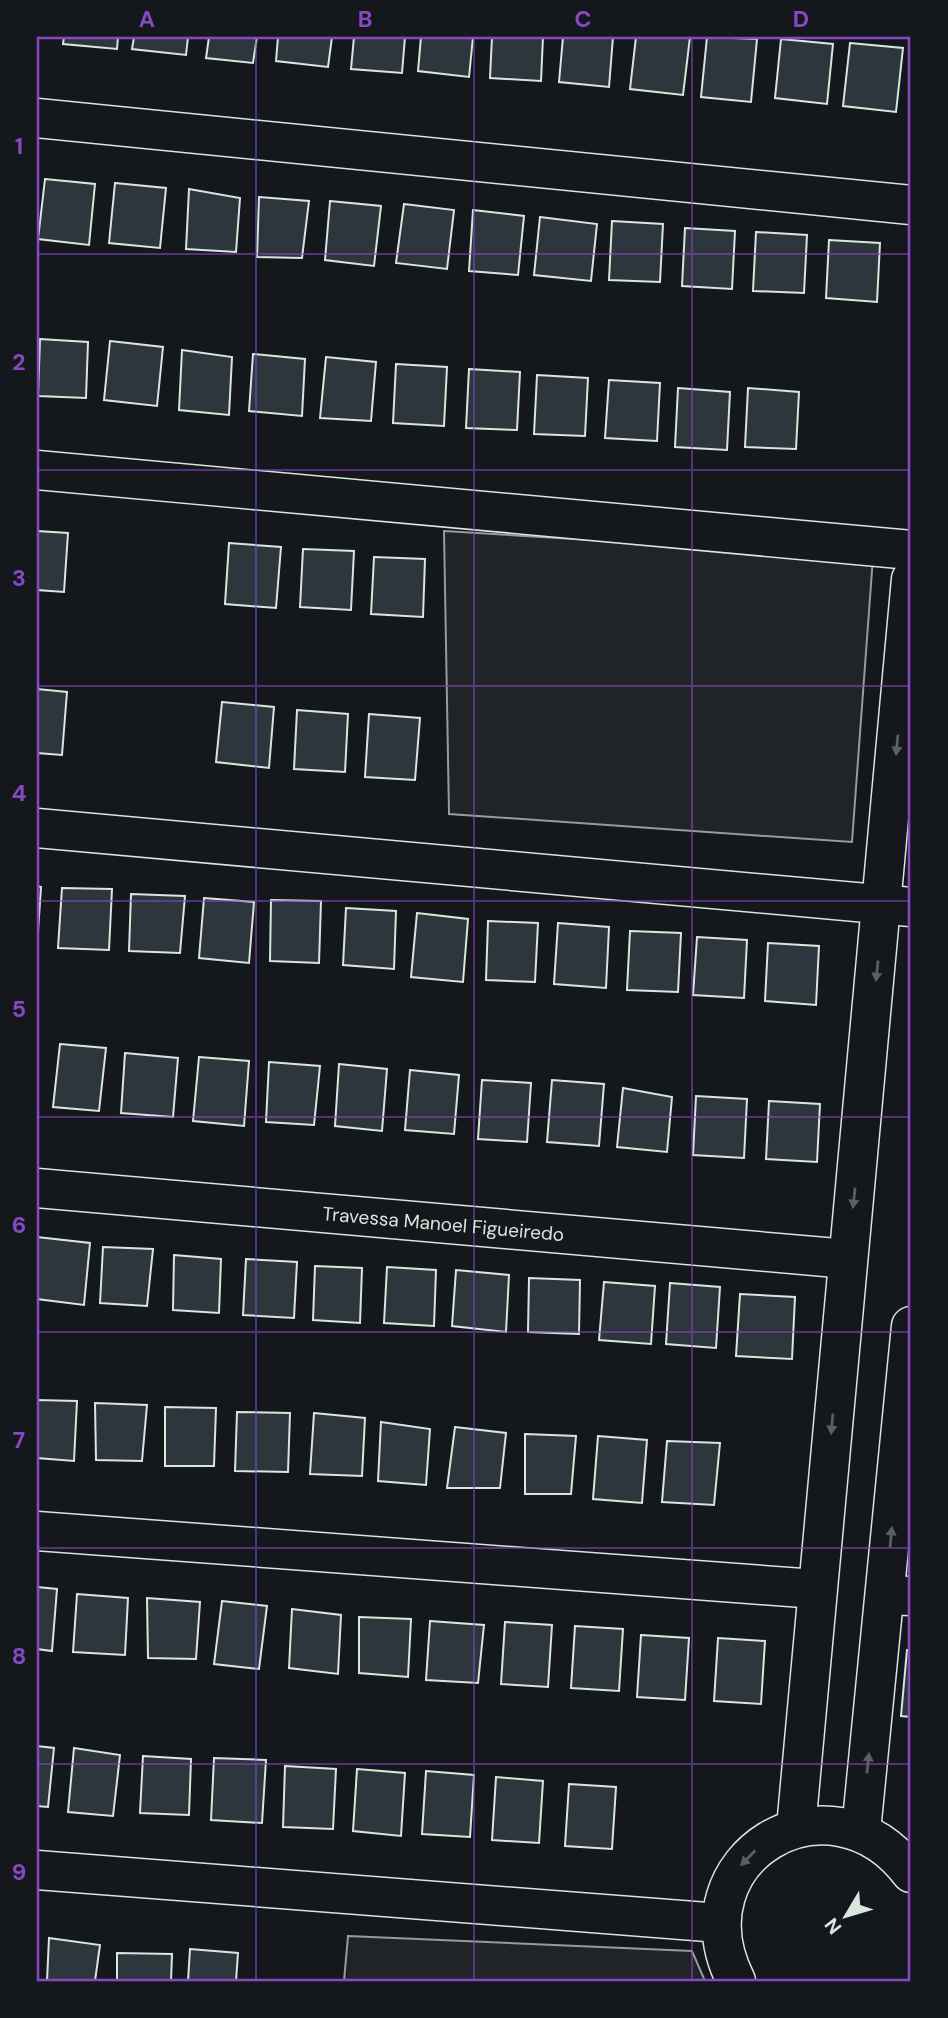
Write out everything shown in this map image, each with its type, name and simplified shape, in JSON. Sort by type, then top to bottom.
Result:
[{"type":"street","points":[[37,118],[911,205]]},
{"type":"street","points":[[37,470],[911,550]]},
{"type":"street","points":[[796,1828],[848,1259],[897,905],[911,579]]},
{"type":"street","points":[[37,828],[897,905]]},
{"type":"street","name":"Travessa Manoel Figueiredo","points":[[37,1188],[848,1259]]},
{"type":"street","points":[[861,1831],[898,1595],[911,1326]]},
{"type":"street","points":[[37,1531],[816,1589]]},
{"type":"street","points":[[736,1981],[725,1959],[720,1923],[726,1891],[741,1863],[766,1841],[796,1828],[829,1824],[861,1831],[889,1847],[911,1873]]},
{"type":"street","points":[[37,1870],[720,1923]]},
{"type":"shaded area","points":[[444,531],[873,557],[852,842],[449,814]]},
{"type":"shaded area","points":[[348,1936],[692,1951],[705,1981],[344,1981]]},
{"type":"building","points":[[64,37],[118,37],[117,49],[63,44]]},
{"type":"building","points":[[134,37],[188,37],[186,55],[132,49]]},
{"type":"building","points":[[209,37],[257,37],[253,63],[206,58]]},
{"type":"building","points":[[278,37],[332,37],[328,67],[276,61]]},
{"type":"building","points":[[354,37],[405,37],[402,73],[351,69]]},
{"type":"building","points":[[421,37],[473,37],[469,77],[418,71]]},
{"type":"building","points":[[492,37],[543,37],[541,81],[490,78]]},
{"type":"building","points":[[563,37],[613,37],[609,87],[559,82]]},
{"type":"building","points":[[636,37],[690,37],[683,95],[630,89]]},
{"type":"building","points":[[707,37],[757,39],[751,102],[701,97]]},
{"type":"building","points":[[781,39],[833,44],[827,104],[775,98]]},
{"type":"building","points":[[850,43],[903,48],[896,112],[843,106]]},
{"type":"building","points":[[45,179],[95,184],[89,245],[38,239]]},
{"type":"building","points":[[115,183],[166,188],[160,248],[109,243]]},
{"type":"building","points":[[189,189],[240,198],[236,252],[186,249]]},
{"type":"building","points":[[259,197],[309,201],[302,258],[257,257]]},
{"type":"building","points":[[330,201],[381,206],[374,266],[325,260]]},
{"type":"building","points":[[404,204],[454,210],[447,269],[396,263]]},
{"type":"building","points":[[473,210],[524,216],[518,275],[469,271]]},
{"type":"building","points":[[540,217],[597,224],[591,281],[534,275]]},
{"type":"building","points":[[612,221],[663,224],[660,282],[609,280]]},
{"type":"building","points":[[685,228],[735,231],[732,289],[682,286]]},
{"type":"building","points":[[756,232],[807,235],[804,293],[753,291]]},
{"type":"building","points":[[829,240],[880,243],[877,302],[826,298]]},
{"type":"building","points":[[40,339],[88,342],[86,398],[38,396]]},
{"type":"building","points":[[110,341],[163,347],[157,406],[104,400]]},
{"type":"building","points":[[182,350],[232,357],[229,415],[179,410]]},
{"type":"building","points":[[253,354],[305,359],[302,416],[249,411]]},
{"type":"building","points":[[326,357],[376,362],[371,421],[320,418]]},
{"type":"building","points":[[396,364],[447,367],[444,426],[393,423]]},
{"type":"building","points":[[469,369],[520,372],[517,430],[466,428]]},
{"type":"building","points":[[537,375],[588,378],[585,436],[534,434]]},
{"type":"building","points":[[609,380],[660,383],[657,441],[605,438]]},
{"type":"building","points":[[678,388],[730,392],[727,450],[675,447]]},
{"type":"building","points":[[748,388],[799,392],[796,449],[745,447]]},
{"type":"building","points":[[37,531],[68,533],[64,592],[37,590]]},
{"type":"building","points":[[229,543],[281,547],[276,608],[225,604]]},
{"type":"building","points":[[303,549],[354,551],[351,610],[300,607]]},
{"type":"building","points":[[374,557],[425,559],[423,617],[371,614]]},
{"type":"building","points":[[37,689],[67,692],[62,755],[37,753]]},
{"type":"building","points":[[222,702],[274,707],[269,768],[216,762]]},
{"type":"building","points":[[297,710],[348,714],[345,772],[294,769]]},
{"type":"building","points":[[369,714],[420,718],[415,780],[365,777]]},
{"type":"building","points":[[37,886],[41,887],[37,946]]},
{"type":"building","points":[[62,888],[112,889],[109,950],[58,948]]},
{"type":"building","points":[[131,894],[185,896],[180,953],[129,951]]},
{"type":"building","points":[[204,898],[254,902],[249,963],[199,958]]},
{"type":"building","points":[[271,900],[321,901],[319,963],[270,961]]},
{"type":"building","points":[[346,908],[396,911],[394,969],[343,965]]},
{"type":"building","points":[[417,913],[468,919],[463,982],[411,977]]},
{"type":"building","points":[[488,921],[538,923],[535,982],[486,980]]},
{"type":"building","points":[[558,923],[609,927],[606,988],[554,984]]},
{"type":"building","points":[[630,931],[681,933],[678,992],[627,990]]},
{"type":"building","points":[[697,937],[747,940],[744,998],[693,995]]},
{"type":"building","points":[[768,943],[819,946],[816,1005],[765,1001]]},
{"type":"building","points":[[60,1044],[106,1048],[99,1111],[53,1107]]},
{"type":"building","points":[[125,1053],[178,1058],[173,1117],[121,1113]]},
{"type":"building","points":[[199,1057],[249,1061],[244,1126],[193,1121]]},
{"type":"building","points":[[269,1062],[320,1066],[314,1125],[266,1122]]},
{"type":"building","points":[[339,1064],[387,1069],[382,1131],[335,1126]]},
{"type":"building","points":[[410,1070],[459,1075],[454,1134],[405,1130]]},
{"type":"building","points":[[482,1080],[531,1083],[527,1142],[478,1139]]},
{"type":"building","points":[[552,1080],[604,1084],[599,1146],[547,1142]]},
{"type":"building","points":[[623,1088],[672,1097],[667,1152],[617,1147]]},
{"type":"building","points":[[696,1096],[747,1099],[744,1158],[693,1155]]},
{"type":"building","points":[[769,1101],[820,1104],[817,1162],[766,1159]]},
{"type":"building","points":[[37,1237],[90,1243],[84,1305],[37,1299]]},
{"type":"building","points":[[103,1247],[153,1249],[147,1306],[100,1303]]},
{"type":"building","points":[[174,1255],[221,1259],[219,1313],[173,1310]]},
{"type":"building","points":[[246,1259],[297,1262],[294,1318],[243,1315]]},
{"type":"building","points":[[315,1266],[362,1268],[360,1323],[313,1320]]},
{"type":"building","points":[[387,1267],[436,1270],[434,1326],[384,1323]]},
{"type":"building","points":[[456,1270],[509,1275],[506,1332],[452,1326]]},
{"type":"building","points":[[529,1278],[580,1280],[579,1334],[528,1332]]},
{"type":"building","points":[[604,1282],[655,1286],[651,1344],[599,1340]]},
{"type":"building","points":[[670,1283],[720,1287],[716,1348],[666,1344]]},
{"type":"building","points":[[740,1294],[795,1297],[792,1359],[736,1356]]},
{"type":"building","points":[[37,1400],[77,1401],[74,1461],[37,1458]]},
{"type":"building","points":[[95,1403],[147,1405],[142,1461],[96,1460]]},
{"type":"building","points":[[165,1407],[216,1408],[214,1466],[165,1466]]},
{"type":"building","points":[[237,1412],[290,1413],[288,1472],[235,1471]]},
{"type":"building","points":[[314,1413],[365,1418],[362,1476],[310,1474]]},
{"type":"building","points":[[381,1422],[430,1429],[426,1485],[378,1481]]},
{"type":"building","points":[[455,1427],[506,1433],[500,1488],[447,1488]]},
{"type":"building","points":[[525,1434],[576,1436],[571,1494],[525,1494]]},
{"type":"building","points":[[598,1436],[647,1440],[642,1503],[593,1499]]},
{"type":"building","points":[[667,1441],[720,1443],[714,1505],[662,1502]]},
{"type":"building","points":[[37,1587],[57,1589],[52,1651],[37,1649]]},
{"type":"building","points":[[77,1594],[128,1598],[125,1655],[73,1652]]},
{"type":"building","points":[[147,1598],[200,1602],[196,1659],[148,1658]]},
{"type":"building","points":[[222,1601],[267,1606],[259,1669],[214,1664]]},
{"type":"building","points":[[292,1609],[341,1615],[338,1674],[289,1668]]},
{"type":"building","points":[[359,1617],[411,1619],[408,1677],[359,1673]]},
{"type":"building","points":[[430,1621],[484,1625],[478,1683],[426,1680]]},
{"type":"building","points":[[505,1622],[552,1625],[548,1687],[501,1684]]},
{"type":"building","points":[[575,1626],[623,1629],[619,1691],[571,1688]]},
{"type":"building","points":[[641,1635],[689,1638],[685,1700],[637,1697]]},
{"type":"building","points":[[718,1638],[765,1641],[761,1704],[714,1701]]},
{"type":"building","points":[[907,1650],[911,1650],[911,1717],[901,1716]]},
{"type":"building","points":[[37,1746],[54,1748],[48,1807],[37,1806]]},
{"type":"building","points":[[74,1748],[120,1755],[113,1816],[68,1812]]},
{"type":"building","points":[[143,1756],[191,1759],[189,1815],[140,1813]]},
{"type":"building","points":[[214,1758],[266,1760],[262,1823],[211,1820]]},
{"type":"building","points":[[285,1766],[336,1769],[333,1829],[283,1827]]},
{"type":"building","points":[[357,1769],[405,1773],[401,1836],[353,1831]]},
{"type":"building","points":[[426,1771],[474,1775],[470,1837],[422,1834]]},
{"type":"building","points":[[496,1777],[543,1781],[539,1843],[492,1840]]},
{"type":"building","points":[[569,1784],[616,1787],[612,1849],[565,1846]]},
{"type":"building","points":[[49,1938],[100,1945],[95,1981],[47,1981]]},
{"type":"building","points":[[190,1949],[238,1953],[236,1981],[188,1981]]},
{"type":"building","points":[[117,1953],[172,1954],[171,1981],[117,1981]]}]
